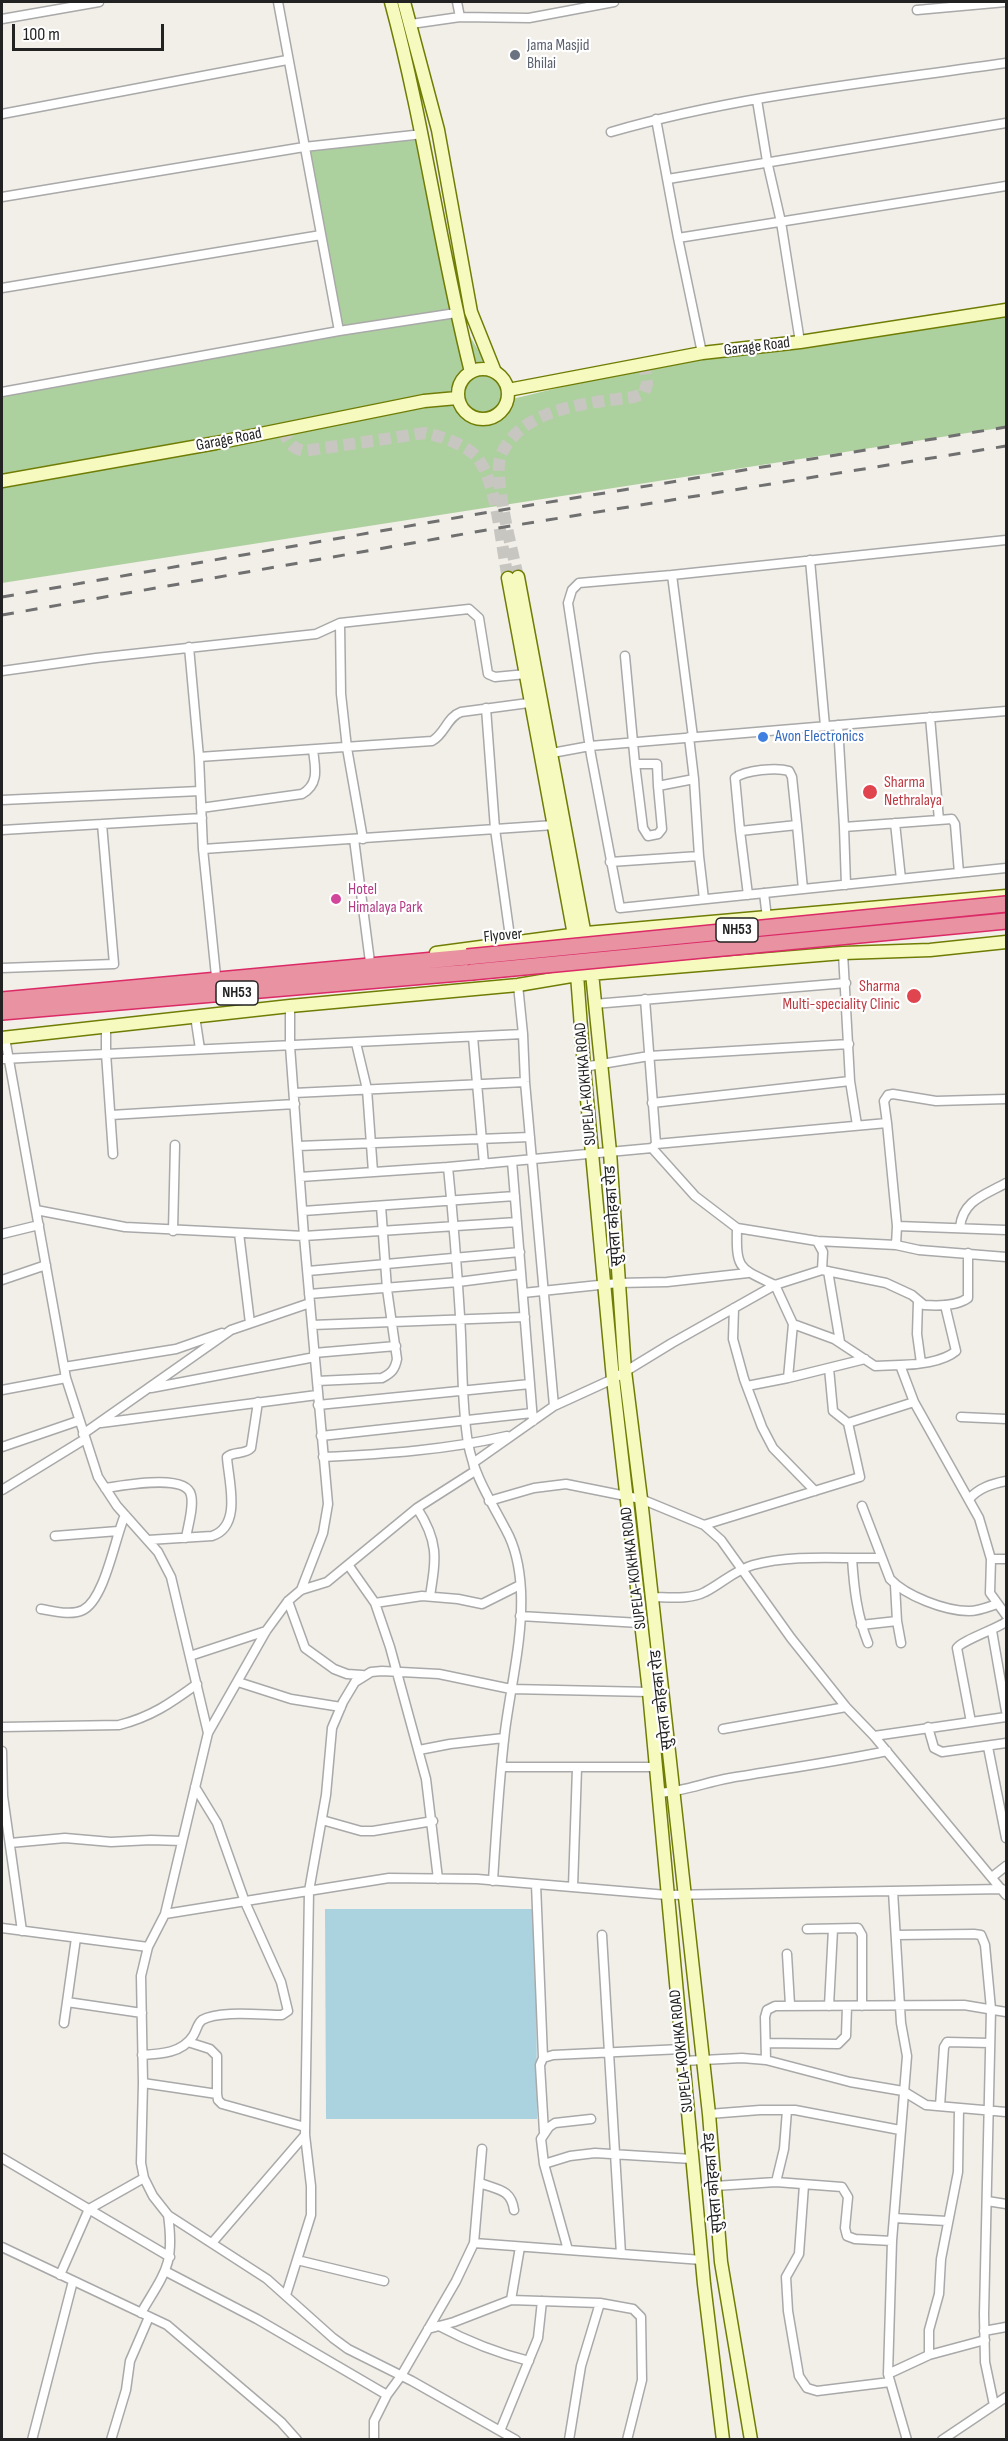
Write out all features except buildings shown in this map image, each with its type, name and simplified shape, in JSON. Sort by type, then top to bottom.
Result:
[{"type":"highway","name":"Flyover","points":[[2,1000],[530,952],[1006,904]]},
{"type":"highway","name":"Flyover","points":[[2,1012],[381,982],[1006,921]]},
{"type":"street","points":[[2,19],[99,2]]},
{"type":"street","points":[[278,2],[339,331]]},
{"type":"street","points":[[391,2],[423,134],[456,313],[471,372]]},
{"type":"street","points":[[404,2],[438,130],[471,312],[495,372],[503,379],[508,390],[504,407],[495,416],[487,419],[471,417],[465,412],[457,398],[462,379],[471,372],[483,369],[495,372]]},
{"type":"street","points":[[457,2],[460,17]]},
{"type":"street","points":[[411,24],[460,17],[529,18],[614,2]]},
{"type":"street","points":[[917,10],[1006,2]]},
{"type":"street","points":[[2,114],[287,60]]},
{"type":"street","points":[[611,132],[656,119],[757,100],[1006,63]]},
{"type":"street","points":[[757,100],[767,161],[781,222],[800,342]]},
{"type":"street","points":[[656,119],[702,353]]},
{"type":"street","points":[[668,179],[1006,123]]},
{"type":"street","points":[[2,197],[304,147],[423,134]]},
{"type":"street","points":[[678,238],[1006,186]]},
{"type":"street","points":[[2,288],[321,235]]},
{"type":"street","name":"Garage Road","points":[[508,390],[702,353],[800,342],[1006,310]]},
{"type":"street","points":[[2,392],[339,331],[456,313]]},
{"type":"street","name":"Garage Road","points":[[2,481],[216,443],[424,401],[457,398]]},
{"type":"street","points":[[1006,540],[579,583],[572,590],[568,603],[590,746],[620,908],[1006,868]]},
{"type":"street","points":[[810,560],[825,726]]},
{"type":"street","points":[[672,575],[691,737],[704,899]]},
{"type":"street","points":[[580,934],[554,825],[537,702],[513,577],[526,674],[537,702],[552,753],[580,934],[582,958]]},
{"type":"street","points":[[2,671],[189,647],[316,634],[340,623],[469,609],[479,618],[488,674],[495,677],[526,674]]},
{"type":"street","points":[[340,623],[341,694],[370,962]]},
{"type":"street","points":[[189,647],[199,757],[203,849],[216,976]]},
{"type":"street","points":[[625,656],[635,764],[643,828],[648,836],[658,834],[662,829],[657,764],[635,764]]},
{"type":"street","points":[[199,757],[432,741],[441,735],[454,714],[537,702]]},
{"type":"street","points":[[486,708],[495,829],[511,944]]},
{"type":"street","points":[[552,753],[590,746],[1006,711]]},
{"type":"street","points":[[930,717],[939,820]]},
{"type":"street","points":[[838,725],[846,885]]},
{"type":"street","points":[[2,830],[102,824],[201,813],[302,794],[314,784],[313,750]]},
{"type":"street","points":[[748,895],[735,778],[743,773],[782,769],[789,771],[792,777],[803,889]]},
{"type":"street","points":[[658,786],[694,779]]},
{"type":"street","points":[[2,800],[200,791]]},
{"type":"street","points":[[844,826],[952,819],[955,824],[959,873]]},
{"type":"street","points":[[895,823],[901,879]]},
{"type":"street","points":[[2,968],[114,964],[102,824]]},
{"type":"street","points":[[203,849],[554,825]]},
{"type":"street","points":[[740,831],[797,825]]},
{"type":"street","points":[[610,862],[699,856]]},
{"type":"street","points":[[764,893],[767,918]]},
{"type":"street","points":[[2,994],[370,962],[580,934],[1006,896]]},
{"type":"street","points":[[208,1733],[171,1577],[158,1552],[125,1515],[98,1477],[78,1421],[66,1378],[3,1038],[290,1006],[518,985],[577,975],[843,953],[930,950],[1006,942]]},
{"type":"street","points":[[843,953],[850,1081],[857,1125]]},
{"type":"street","name":"सुपेला कोहका रोड","points":[[582,958],[592,974],[610,1152],[625,1371],[709,2114],[721,2262],[751,2439]]},
{"type":"street","name":"SUPELA-KOKHKA ROAD","points":[[582,958],[577,975],[613,1379],[649,1692],[704,2284],[723,2439]]},
{"type":"street","points":[[594,1004],[846,983]]},
{"type":"street","points":[[518,985],[554,1406]]},
{"type":"street","points":[[645,999],[654,1146],[695,1196],[736,1228],[817,1240],[896,1245],[919,1250],[968,1252],[1006,1257]]},
{"type":"street","points":[[290,1006],[290,1046],[304,1236],[327,1504],[323,1533],[301,1590]]},
{"type":"street","points":[[195,1016],[201,1049]]},
{"type":"street","points":[[106,1026],[105,1053],[113,1154]]},
{"type":"street","points":[[5,1058],[523,1034]]},
{"type":"street","points":[[473,1037],[484,1164]]},
{"type":"street","points":[[356,1043],[367,1089],[373,1172]]},
{"type":"street","points":[[584,1067],[649,1056],[849,1044]]},
{"type":"street","points":[[652,1103],[850,1081]]},
{"type":"street","points":[[294,1093],[525,1082]]},
{"type":"street","points":[[896,1245],[897,1226],[884,1101],[888,1095],[955,1101],[1006,1099]]},
{"type":"street","points":[[111,1115],[295,1104]]},
{"type":"street","points":[[300,1177],[484,1164],[886,1123]]},
{"type":"street","points":[[298,1146],[530,1137]]},
{"type":"street","points":[[173,1231],[175,1145]]},
{"type":"street","points":[[513,1161],[532,1417]]},
{"type":"street","points":[[448,1167],[458,1282],[462,1392],[468,1445],[475,1471],[507,1531],[517,1559],[520,1585],[520,1616],[504,1738],[493,1881]]},
{"type":"street","points":[[960,1227],[961,1215],[966,1206],[1006,1183]]},
{"type":"street","points":[[303,1211],[515,1196]]},
{"type":"street","points":[[317,1381],[382,1378],[396,1367],[396,1346],[387,1288],[381,1206]]},
{"type":"street","points":[[36,1210],[125,1227],[304,1236],[517,1222]]},
{"type":"street","points":[[2,1234],[39,1226]]},
{"type":"street","points":[[897,1226],[1006,1230]]},
{"type":"street","points":[[736,1228],[736,1254],[741,1266],[748,1273],[775,1285],[793,1324],[788,1378]]},
{"type":"street","points":[[239,1233],[250,1323]]},
{"type":"street","points":[[817,1240],[823,1252],[840,1342]]},
{"type":"street","points":[[308,1271],[520,1252]]},
{"type":"street","points":[[475,1471],[473,1463],[514,1434],[532,1417],[613,1379],[775,1285],[825,1270],[886,1283],[912,1295],[924,1305],[963,1302],[969,1298],[968,1252]]},
{"type":"street","points":[[2,1280],[46,1265]]},
{"type":"street","points":[[523,1293],[544,1293],[618,1283],[667,1282],[748,1273]]},
{"type":"street","points":[[64,1367],[176,1348],[231,1330],[310,1299],[387,1288],[521,1274]]},
{"type":"street","points":[[918,1301],[916,1334],[921,1363]]},
{"type":"street","points":[[793,1324],[840,1342],[875,1366],[921,1363],[956,1351],[945,1305]]},
{"type":"street","points":[[734,1308],[733,1340],[762,1427],[773,1448],[815,1491]]},
{"type":"street","points":[[312,1325],[525,1317]]},
{"type":"street","points":[[2,1490],[84,1437],[98,1423],[231,1330]]},
{"type":"street","points":[[147,1389],[314,1355],[396,1346]]},
{"type":"street","points":[[747,1386],[865,1359]]},
{"type":"street","points":[[900,1365],[914,1402],[979,1518],[991,1559],[990,1593],[1002,1609]]},
{"type":"street","points":[[704,1525],[860,1477],[848,1423],[832,1411],[829,1368]]},
{"type":"street","points":[[2,1388],[66,1378]]},
{"type":"street","points":[[318,1405],[530,1384]]},
{"type":"street","points":[[98,1423],[317,1395]]},
{"type":"street","points":[[148,1540],[212,1536],[224,1527],[232,1506],[227,1457],[230,1454],[247,1452],[251,1448],[258,1402]]},
{"type":"street","points":[[848,1423],[914,1402]]},
{"type":"street","points":[[321,1436],[532,1417]]},
{"type":"street","points":[[961,1417],[1006,1419]]},
{"type":"street","points":[[2,1447],[78,1421]]},
{"type":"street","points":[[323,1457],[405,1453],[468,1445],[514,1434]]},
{"type":"street","points":[[475,1471],[417,1508],[327,1582],[301,1590],[288,1601],[266,1631],[208,1733],[165,1914],[148,1947],[141,1976],[143,2083],[141,2163],[144,2178],[153,2196],[168,2215],[267,2279],[340,2343],[516,2439]]},
{"type":"street","points":[[969,1499],[976,1491],[994,1483],[1006,1481]]},
{"type":"street","points":[[105,1488],[170,1482],[187,1488],[191,1503],[186,1538]]},
{"type":"street","points":[[489,1501],[534,1488],[566,1484],[641,1499],[704,1525],[721,1540],[791,1638],[843,1702],[887,1751],[1004,1892]]},
{"type":"street","points":[[862,1506],[881,1558],[895,1585],[907,1593],[954,1609],[970,1611],[1002,1609]]},
{"type":"street","points":[[417,1508],[429,1526],[434,1540],[434,1572],[430,1596]]},
{"type":"street","points":[[41,1610],[75,1612],[89,1606],[99,1592],[125,1515]]},
{"type":"street","points":[[55,1536],[118,1531]]},
{"type":"street","points":[[852,1558],[854,1596],[868,1643]]},
{"type":"street","points":[[651,1598],[691,1597],[704,1593],[743,1569],[768,1561],[881,1558]]},
{"type":"street","points":[[991,1559],[1006,1559]]},
{"type":"street","points":[[348,1566],[375,1603],[419,1750],[433,1821],[438,1879]]},
{"type":"street","points":[[375,1603],[430,1596],[482,1604],[520,1585]]},
{"type":"street","points":[[895,1585],[897,1621],[902,1643]]},
{"type":"street","points":[[288,1601],[305,1648],[334,1669],[347,1674],[363,1676]]},
{"type":"street","points":[[520,1616],[640,1623]]},
{"type":"street","points":[[861,1625],[897,1621]]},
{"type":"street","points":[[971,1722],[957,1648],[963,1642],[992,1631],[1006,1622]]},
{"type":"street","points":[[190,1656],[266,1631]]},
{"type":"street","points":[[992,1631],[1006,1712]]},
{"type":"street","points":[[286,2295],[312,2202],[305,2131],[309,1892],[326,1795],[332,1728],[355,1682],[371,1672],[396,1672],[439,1674],[511,1689],[649,1692]]},
{"type":"street","points":[[238,1682],[291,1699],[341,1707]]},
{"type":"street","points":[[2,1727],[119,1725],[138,1720],[162,1709],[197,1684]]},
{"type":"street","points":[[723,1729],[843,1702]]},
{"type":"street","points":[[874,1736],[1006,1717]]},
{"type":"street","points":[[928,1727],[932,1746],[938,1751],[1006,1743]]},
{"type":"street","points":[[419,1750],[504,1738]]},
{"type":"street","points":[[987,1746],[1006,1838]]},
{"type":"street","points":[[2,1751],[2,1796],[22,1931]]},
{"type":"street","points":[[657,1793],[673,1792],[728,1778],[801,1768],[887,1751]]},
{"type":"street","points":[[502,1767],[656,1767]]},
{"type":"street","points":[[573,1887],[577,1768]]},
{"type":"street","points":[[142,2055],[169,2053],[188,2043],[200,2022],[210,2017],[282,2015],[288,2011],[281,1982],[245,1902],[217,1823],[195,1787]]},
{"type":"street","points":[[322,1820],[361,1831],[433,1821]]},
{"type":"street","points":[[10,1843],[65,1838],[111,1842],[182,1841]]},
{"type":"street","points":[[992,1877],[1006,1866]]},
{"type":"street","points":[[165,1914],[389,1878],[493,1881],[667,1895],[893,1891],[1004,1892]]},
{"type":"street","points":[[536,1884],[543,2058],[540,2065],[544,2132],[541,2146],[568,2250]]},
{"type":"street","points":[[893,1891],[900,2006],[907,2056],[892,2241],[889,2378],[906,2439]]},
{"type":"street","points":[[2,1928],[148,1947]]},
{"type":"street","points":[[807,1929],[858,1928],[862,1933],[862,2006]]},
{"type":"street","points":[[829,2006],[833,1929]]},
{"type":"street","points":[[896,1935],[974,1934],[981,1935],[985,1945],[991,2009],[987,2110],[984,2331],[985,2361],[994,2405]]},
{"type":"street","points":[[602,1935],[621,2254]]},
{"type":"street","points":[[64,2023],[76,1938]]},
{"type":"street","points":[[787,1954],[790,2005]]},
{"type":"street","points":[[67,2002],[142,2013]]},
{"type":"street","points":[[766,2060],[765,2017],[767,2010],[775,2006],[964,2005],[1006,2012]]},
{"type":"street","points":[[766,2043],[838,2044],[846,2036],[847,2006]]},
{"type":"street","points":[[940,2106],[944,2047],[947,2042],[990,2043]]},
{"type":"street","points":[[188,2043],[210,2049],[218,2056],[217,2094],[222,2104],[305,2131]]},
{"type":"street","points":[[543,2058],[553,2055],[610,2053],[682,2055],[702,2060],[742,2058],[766,2060],[850,2082],[903,2091],[926,2104],[1006,2112]]},
{"type":"street","points":[[143,2083],[217,2094]]},
{"type":"street","points":[[929,2355],[929,2330],[939,2294],[941,2259],[960,2154],[959,2108]]},
{"type":"street","points":[[709,2114],[787,2110],[900,2130]]},
{"type":"street","points":[[776,2182],[784,2149],[787,2110]]},
{"type":"street","points":[[544,2132],[555,2123],[591,2119]]},
{"type":"street","points":[[212,2243],[305,2131]]},
{"type":"street","points":[[374,2439],[374,2421],[390,2390],[401,2376],[456,2281],[474,2243],[482,2149]]},
{"type":"street","points":[[544,2164],[583,2154],[692,2159]]},
{"type":"street","points":[[2,2158],[170,2257]]},
{"type":"street","points":[[60,2275],[89,2209],[144,2178]]},
{"type":"street","points":[[715,2186],[776,2182],[845,2189],[848,2197],[845,2233],[850,2238],[892,2241]]},
{"type":"street","points":[[480,2183],[509,2194],[513,2199],[514,2210]]},
{"type":"street","points":[[804,2185],[798,2254],[786,2277],[788,2311],[799,2376],[807,2388],[817,2391],[889,2378],[929,2355],[985,2340]]},
{"type":"street","points":[[987,2201],[1006,2204]]},
{"type":"street","points":[[111,2439],[126,2390],[130,2361],[145,2314],[170,2257],[172,2242],[168,2215]]},
{"type":"street","points":[[894,2218],[947,2221]]},
{"type":"street","points":[[474,2243],[702,2260]]},
{"type":"street","points":[[2,2247],[167,2325],[281,2422],[297,2439]]},
{"type":"street","points":[[511,2300],[520,2247]]},
{"type":"street","points":[[297,2259],[384,2281]]},
{"type":"street","points":[[165,2271],[390,2390]]},
{"type":"street","points":[[32,2439],[73,2281]]},
{"type":"street","points":[[428,2329],[511,2300],[600,2303],[633,2309],[641,2317],[642,2380],[627,2439]]},
{"type":"street","points":[[500,2431],[538,2338],[542,2301]]},
{"type":"street","points":[[569,2439],[581,2366],[600,2303]]},
{"type":"street","points":[[439,2326],[499,2354],[529,2361]]},
{"type":"street","points":[[984,2331],[1006,2327]]},
{"type":"street","points":[[942,2439],[1006,2397]]},
{"type":"green space","points":[[423,134],[456,313],[508,400],[702,353],[1006,310],[1006,427],[2,583],[2,392],[339,331],[304,147]]},
{"type":"water","points":[[325,1909],[536,1909],[537,2119],[326,2119]]},
{"type":"tunnel","points":[[518,577],[501,495],[499,478],[501,455],[511,439],[540,417],[578,405],[634,397],[644,393],[647,384],[644,363]]},
{"type":"tunnel","points":[[283,429],[290,444],[304,451],[425,433],[447,439],[469,450],[479,460],[490,484],[498,516],[508,578]]},
{"type":"railway","points":[[2,597],[495,511],[1006,427]]},
{"type":"railway","points":[[2,615],[498,528],[1006,446]]},
{"type":"place","name":"Jama Masjid Bhilai","points":[[515,55]]},
{"type":"place","name":"Avon Electronics","points":[[763,737]]},
{"type":"place","name":"Sharma Nethralaya","points":[[870,792]]},
{"type":"place","name":"Hotel Himalaya Park","points":[[336,899]]},
{"type":"place","name":"Sharma Multi-speciality Clinic","points":[[914,996]]}]
